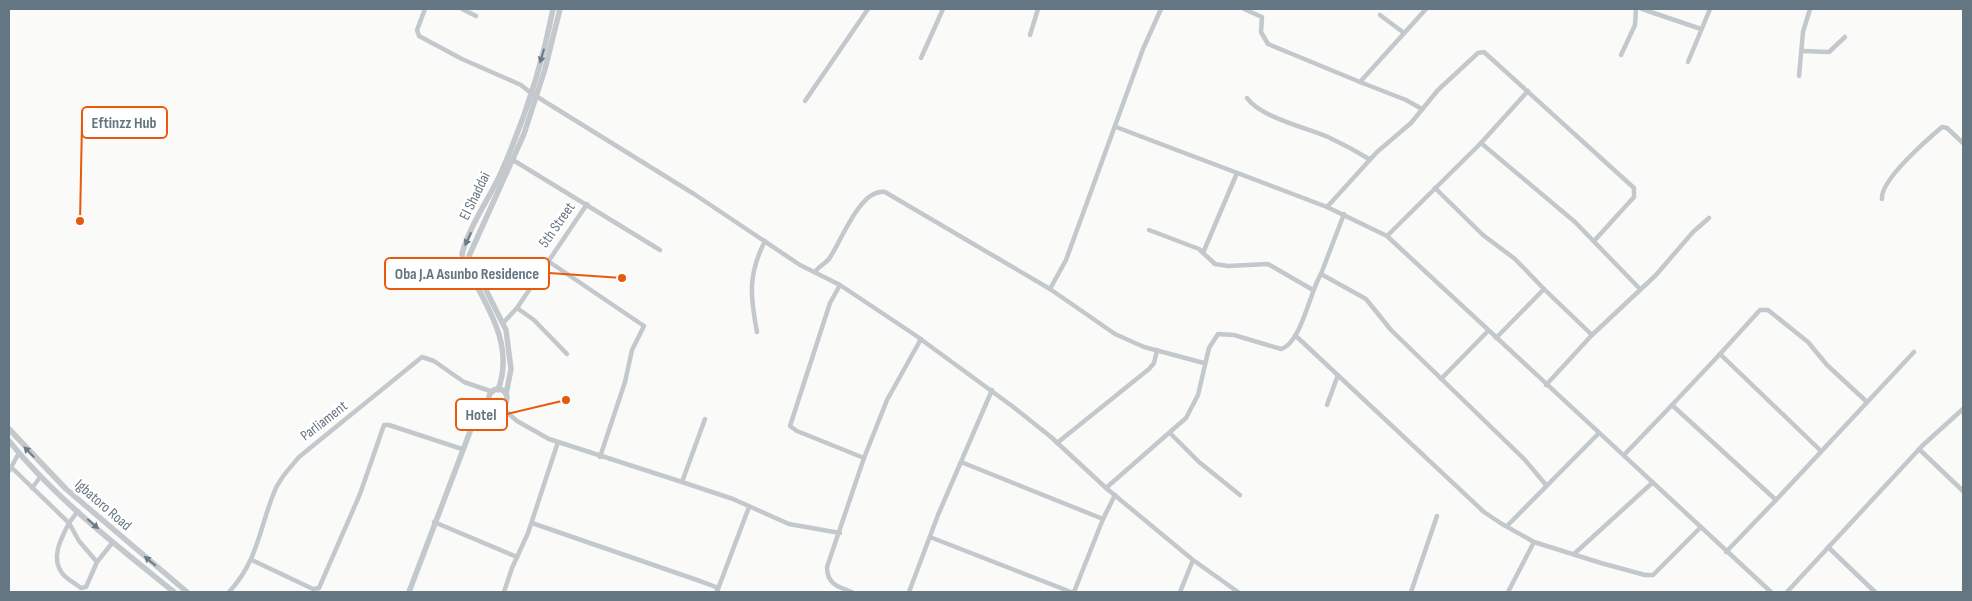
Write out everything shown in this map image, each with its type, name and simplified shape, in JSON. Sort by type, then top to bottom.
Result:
[{"type":"street","points":[[425,9],[417,30],[419,36],[462,59],[521,84],[534,95],[694,194],[800,265],[840,285],[921,339],[992,390],[1057,443],[1106,488],[1194,560],[1238,592]]},
{"type":"street","points":[[462,9],[476,16]]},
{"type":"street","name":"El Shaddai","points":[[495,391],[504,371],[500,337],[463,260],[462,254],[534,95],[553,9]]},
{"type":"street","points":[[490,400],[495,407],[501,407],[506,403],[506,394],[510,381],[510,354],[503,322],[477,275],[469,256],[513,160],[560,9]]},
{"type":"street","points":[[805,101],[868,9]]},
{"type":"street","points":[[921,58],[943,9]]},
{"type":"street","points":[[1030,35],[1038,9]]},
{"type":"street","points":[[1050,289],[1066,260],[1143,49],[1161,9]]},
{"type":"street","points":[[1244,9],[1262,17],[1261,32],[1268,44],[1406,100],[1422,109]]},
{"type":"street","points":[[1360,82],[1426,9]]},
{"type":"street","points":[[1621,54],[1635,25],[1636,9]]},
{"type":"street","points":[[1642,9],[1701,30]]},
{"type":"street","points":[[1688,62],[1710,9]]},
{"type":"street","points":[[1799,76],[1804,32],[1810,9]]},
{"type":"street","points":[[1380,15],[1404,33]]},
{"type":"street","points":[[1802,51],[1829,52],[1845,37]]},
{"type":"street","points":[[1327,207],[1370,160],[1411,123],[1448,80],[1481,52],[1489,55],[1634,188],[1634,197],[1594,241]]},
{"type":"street","points":[[1387,236],[1481,143],[1528,91]]},
{"type":"street","points":[[1248,98],[1251,103],[1274,116],[1350,147],[1370,160]]},
{"type":"street","points":[[1116,127],[1327,207],[1387,236],[1771,592]]},
{"type":"street","points":[[1882,199],[1882,194],[1893,176],[1917,148],[1942,127],[1947,128],[1963,144]]},
{"type":"street","points":[[1481,143],[1575,222],[1640,290]]},
{"type":"street","points":[[513,160],[660,250]]},
{"type":"street","points":[[1203,252],[1236,173]]},
{"type":"street","points":[[1435,188],[1483,234],[1515,259],[1592,335]]},
{"type":"street","points":[[815,272],[829,259],[865,199],[872,193],[881,192],[1050,289],[1115,334],[1157,350],[1204,363]]},
{"type":"street","name":"5th Street","points":[[503,322],[516,308],[587,204]]},
{"type":"street","points":[[1106,488],[1186,418],[1194,405],[1209,348],[1218,334],[1234,335],[1281,349],[1287,347],[1296,336],[1344,214]]},
{"type":"street","points":[[1546,385],[1592,335],[1640,290],[1709,218]]},
{"type":"street","points":[[1149,230],[1203,252],[1210,261],[1228,266],[1268,264],[1313,290]]},
{"type":"street","points":[[758,332],[751,301],[751,287],[753,267],[765,241]]},
{"type":"street","name":"5th Street","points":[[548,261],[641,323],[643,329],[632,350],[625,382],[600,457]]},
{"type":"street","points":[[1321,274],[1366,300],[1391,330],[1525,460],[1546,485]]},
{"type":"street","points":[[840,285],[830,304],[790,426],[797,431],[864,458]]},
{"type":"street","points":[[1496,338],[1544,288]]},
{"type":"street","points":[[516,308],[534,320],[567,354]]},
{"type":"street","points":[[1624,455],[1760,310],[1768,310],[1808,342],[1827,365],[1867,402]]},
{"type":"street","points":[[1441,379],[1488,331]]},
{"type":"street","points":[[1296,336],[1484,512],[1534,542],[1645,575],[1653,575],[1700,528]]},
{"type":"street","points":[[852,592],[832,584],[827,575],[829,560],[840,533],[864,458],[892,390],[921,339]]},
{"type":"street","points":[[1057,443],[1149,369],[1154,363],[1157,350]]},
{"type":"street","points":[[1726,552],[1914,352]]},
{"type":"street","points":[[1720,354],[1821,451]]},
{"type":"street","name":"Parliament","points":[[229,592],[252,560],[273,493],[283,475],[299,457],[422,358],[434,361],[464,382],[495,391]]},
{"type":"street","points":[[1327,405],[1338,375]]},
{"type":"street","points":[[909,592],[992,390]]},
{"type":"street","points":[[409,592],[434,522],[479,408],[490,400],[495,391],[506,394]]},
{"type":"street","points":[[1672,405],[1776,500]]},
{"type":"street","points":[[501,407],[517,421],[540,435],[558,442],[682,482],[789,524],[840,533]]},
{"type":"street","points":[[1787,592],[1919,449],[1963,409]]},
{"type":"street","points":[[682,482],[705,419]]},
{"type":"street","points":[[252,560],[313,589],[319,588],[360,494],[384,425],[390,425],[462,449]]},
{"type":"street","name":"Igbatoro Road","points":[[9,429],[66,489],[187,592]]},
{"type":"street","points":[[1170,433],[1199,462],[1240,495]]},
{"type":"street","points":[[1507,526],[1599,433]]},
{"type":"street","name":"Igbatoro Road","points":[[9,441],[41,476],[78,511],[174,592]]},
{"type":"street","points":[[504,592],[532,523],[558,442]]},
{"type":"street","points":[[1919,449],[1963,491]]},
{"type":"street","points":[[19,453],[10,469],[69,523],[79,541],[97,562]]},
{"type":"street","points":[[961,462],[1103,519]]},
{"type":"street","points":[[32,488],[41,476]]},
{"type":"street","points":[[1574,554],[1652,483]]},
{"type":"street","points":[[930,537],[1072,592],[1115,495]]},
{"type":"street","points":[[532,523],[644,561],[718,591],[749,507]]},
{"type":"street","points":[[78,511],[69,523],[58,549],[62,574],[84,588],[97,562],[113,542]]},
{"type":"street","points":[[1411,592],[1438,516]]},
{"type":"street","points":[[434,522],[517,558]]},
{"type":"street","points":[[1508,592],[1534,542]]},
{"type":"street","points":[[1828,547],[1875,592]]},
{"type":"street","points":[[1180,592],[1194,560]]},
{"type":"place","name":"Eftinzz Hub","points":[[80,221]]},
{"type":"place","name":"Oba J.A Asunbo Residence","points":[[622,278]]},
{"type":"place","name":"Hotel","points":[[566,400]]}]
